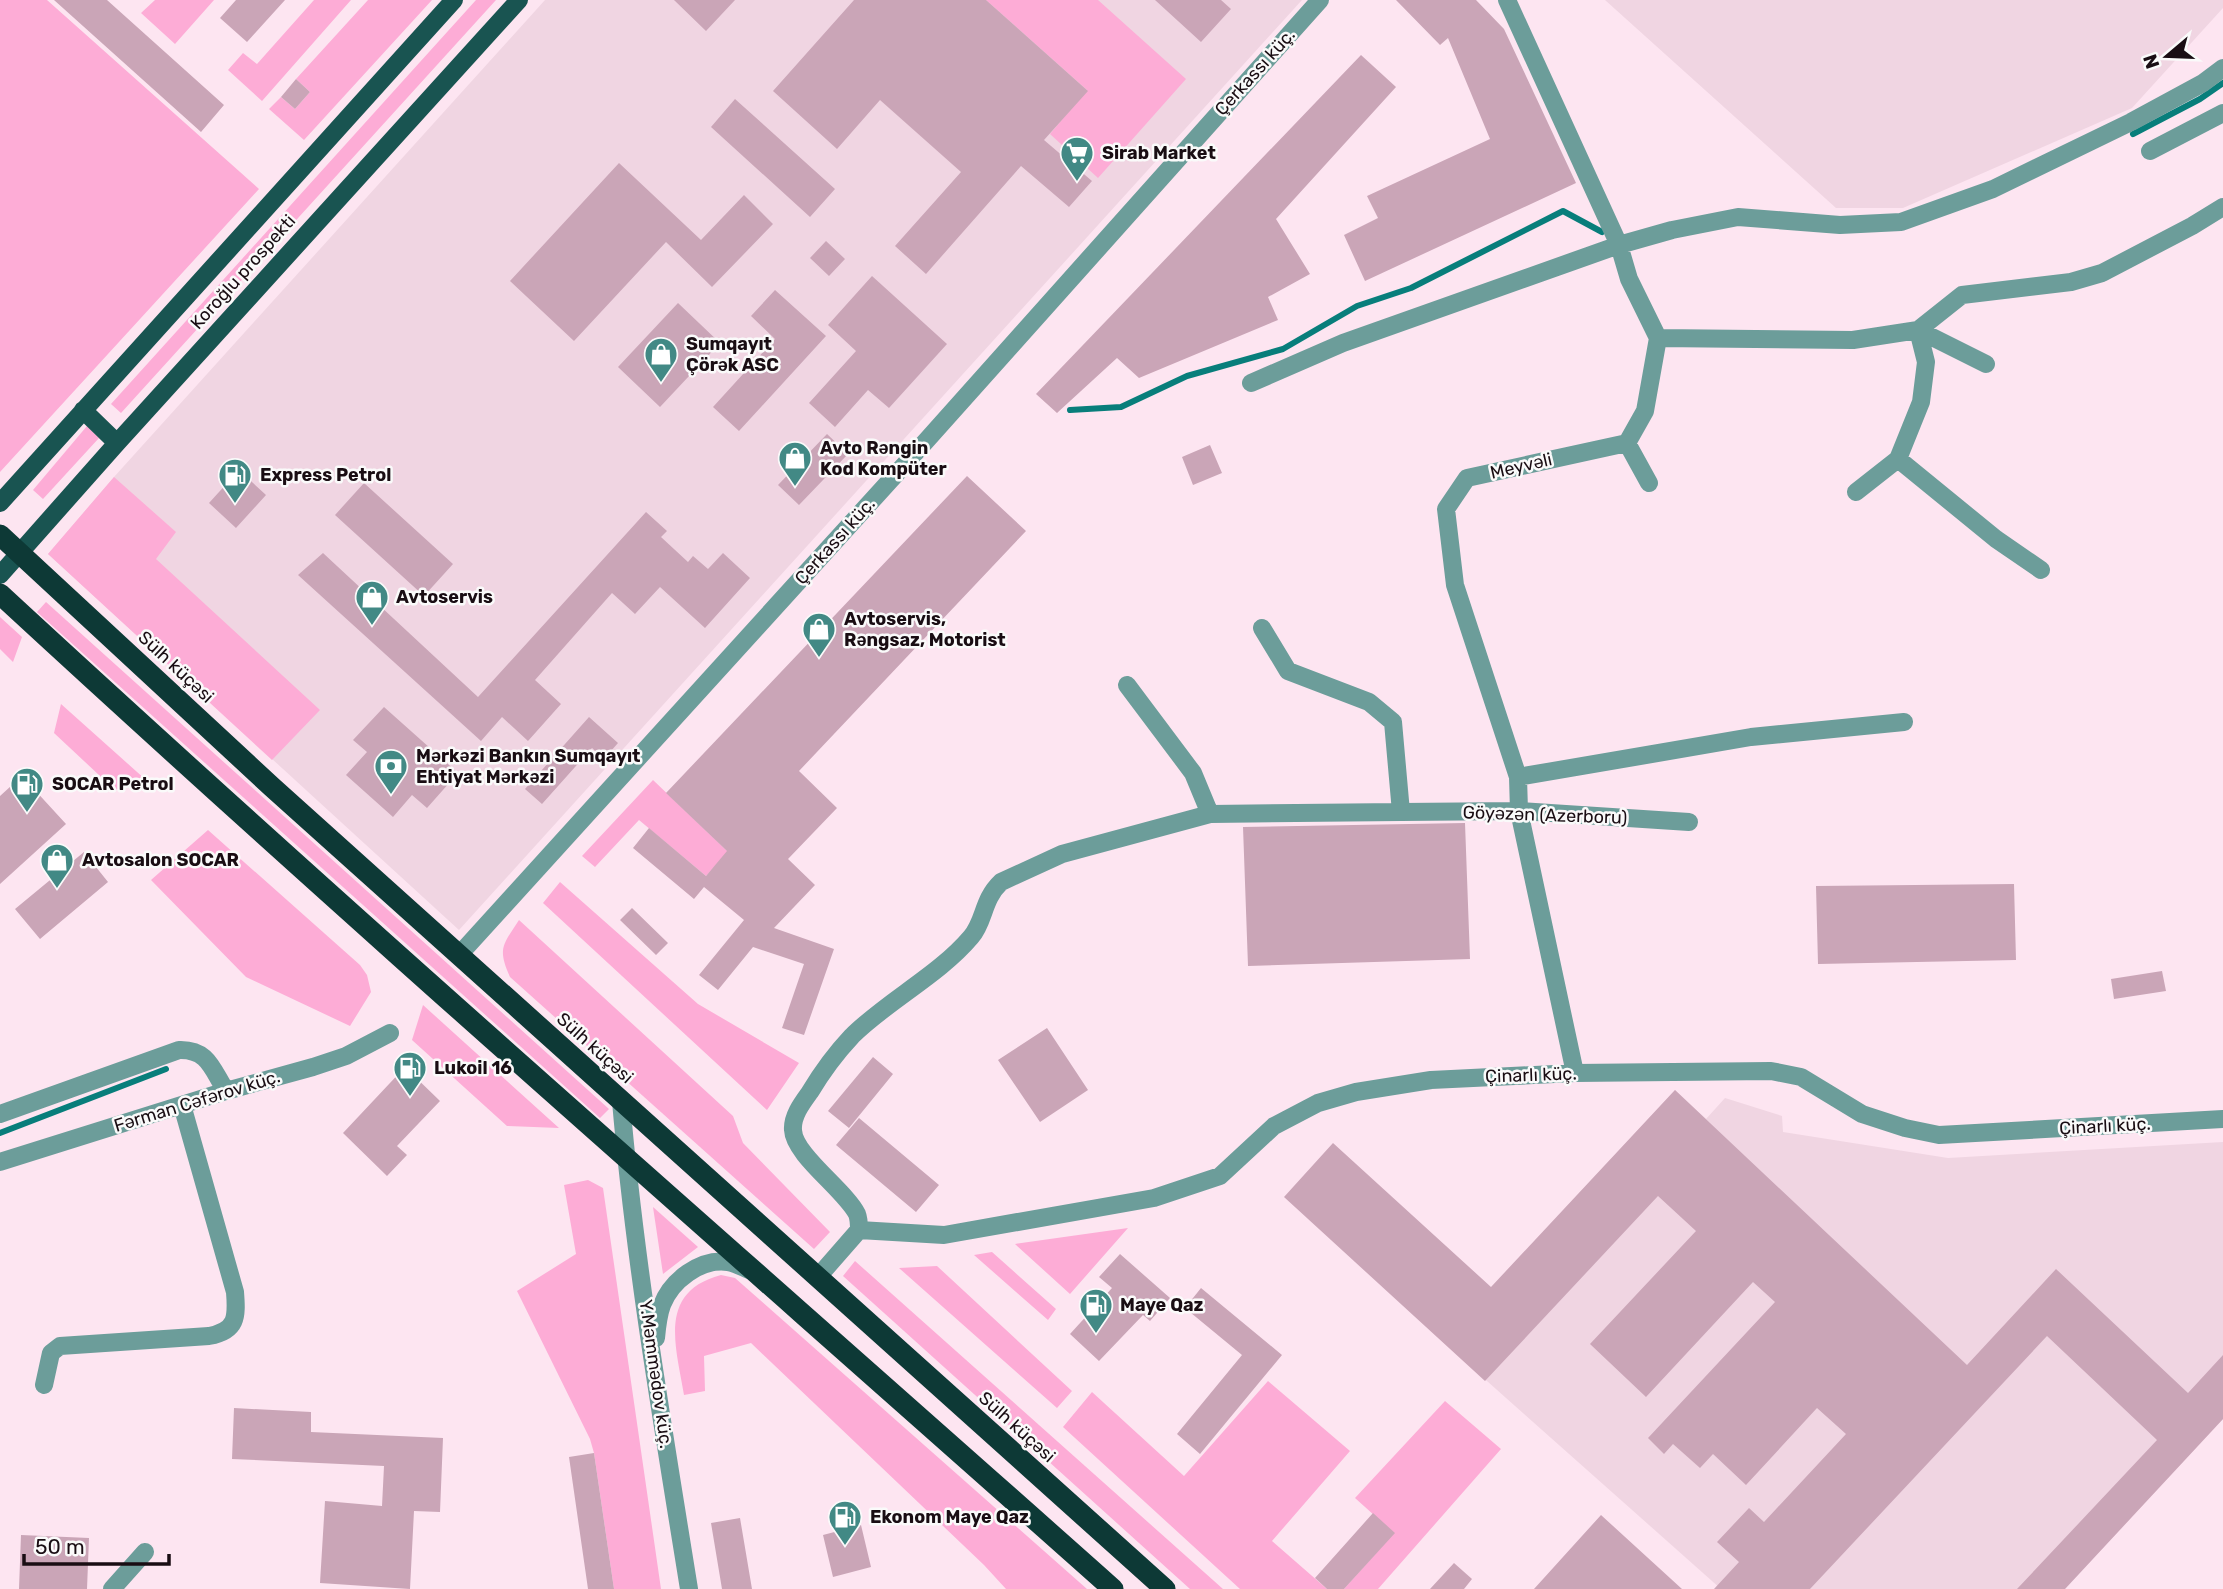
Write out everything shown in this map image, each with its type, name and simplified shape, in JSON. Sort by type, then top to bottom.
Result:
[{"type":"highway","name":"Sülh küçəsi","points":[[0,535],[261,778],[1165,1589]]},
{"type":"highway","points":[[0,594],[126,711],[626,1159],[1113,1589]]},
{"type":"main road","name":"Koroğlu prospekti","points":[[0,503],[454,0]]},
{"type":"main road","name":"Koroğlu prospekti","points":[[0,575],[519,0]]},
{"type":"main road","points":[[83,410],[117,443]]},
{"type":"street","name":"Çerkassı küç.","points":[[459,956],[926,441],[1320,0]]},
{"type":"street","points":[[1507,0],[1619,245],[1629,279],[1658,338],[1645,411],[1627,443],[1649,483]]},
{"type":"street","points":[[1251,383],[1343,343],[1619,245],[1672,230],[1738,217],[1840,225],[1901,222],[2004,184],[2132,122],[2203,83],[2223,68]]},
{"type":"street","points":[[2150,151],[2223,113]]},
{"type":"street","points":[[1658,338],[1853,340],[1918,330],[1962,295],[2071,282],[2102,273],[2223,207]]},
{"type":"street","points":[[1918,330],[1986,363]]},
{"type":"street","points":[[1856,492],[1898,459],[1921,402],[1926,362],[1918,330]]},
{"type":"street","name":"Meyvəli","points":[[1575,1073],[1519,811],[1518,777],[1455,585],[1446,509],[1467,478],[1627,443]]},
{"type":"street","points":[[1898,459],[1996,539],[2041,570]]},
{"type":"street","points":[[1262,628],[1288,671],[1369,702],[1393,722],[1401,812]]},
{"type":"street","points":[[1127,685],[1193,773],[1210,814]]},
{"type":"street","points":[[1518,777],[1751,737],[1904,722]]},
{"type":"street","name":"Göyəzən (Azerboru)","points":[[859,1230],[857,1215],[843,1195],[803,1152],[792,1132],[796,1114],[824,1070],[852,1036],[955,953],[973,935],[986,901],[1002,882],[1062,854],[1210,814],[1519,811],[1689,822]]},
{"type":"street","name":"Fərman Cəfərov küç.","points":[[0,1163],[346,1056],[390,1033]]},
{"type":"street","points":[[0,1114],[179,1050],[192,1050],[204,1055],[226,1091]]},
{"type":"street","name":"Çinarlı küç.","points":[[859,1230],[944,1236],[1154,1198],[1220,1176],[1273,1126],[1318,1103],[1356,1092],[1431,1080],[1575,1073],[1771,1071],[1801,1077],[1862,1114],[1905,1128],[1939,1135],[2223,1119]]},
{"type":"street","name":"Y.Məmmədov küç.","points":[[621,1101],[626,1159],[654,1366],[689,1589]]},
{"type":"street","points":[[44,1385],[51,1353],[60,1346],[209,1336],[223,1333],[232,1325],[237,1310],[235,1292],[182,1105]]},
{"type":"street","points":[[818,1277],[859,1230]]},
{"type":"street","points":[[654,1366],[657,1324],[662,1304],[685,1275],[699,1266],[713,1262],[728,1262],[758,1273]]},
{"type":"street","points":[[112,1589],[145,1552]]},
{"type":"shaded area","points":[[0,0],[47,0],[259,189],[0,472]]},
{"type":"shaded area","points":[[155,0],[214,0],[175,44],[141,13]]},
{"type":"shaded area","points":[[314,0],[351,0],[262,101],[228,70],[243,53],[257,64]]},
{"type":"shaded area","points":[[368,0],[432,0],[304,140],[269,109],[281,97],[295,109],[310,92],[296,79]]},
{"type":"shaded area","points":[[476,0],[496,0],[121,413],[111,404]]},
{"type":"shaded area","points":[[545,0],[1302,0],[459,930],[48,554],[114,477]]},
{"type":"shaded area","points":[[986,0],[1098,0],[1186,79],[1098,178],[1050,134],[1087,90]]},
{"type":"shaded area","points":[[1605,0],[2223,0],[2223,8],[2132,108],[1903,208],[1836,208]]},
{"type":"shaded area","points":[[87,426],[99,438],[43,499],[33,490]]},
{"type":"shaded area","points":[[114,477],[176,532],[156,559],[320,710],[272,760],[48,554]]},
{"type":"shaded area","points":[[46,602],[609,1109],[600,1118],[37,612]]},
{"type":"shaded area","points":[[0,617],[22,637],[13,662],[0,649]]},
{"type":"shaded area","points":[[61,704],[146,780],[115,790],[54,733]]},
{"type":"shaded area","points":[[653,780],[790,911],[716,865],[706,876],[639,820],[595,867],[582,856]]},
{"type":"shaded area","points":[[208,830],[360,965],[367,975],[371,992],[350,1026],[246,977],[151,880]]},
{"type":"shaded area","points":[[560,882],[698,1004],[799,1063],[767,1110],[543,903]]},
{"type":"shaded area","points":[[519,920],[733,1116],[743,1143],[830,1232],[814,1249],[510,977],[503,953],[509,935]]},
{"type":"shaded area","points":[[423,1005],[559,1128],[507,1126],[412,1040]]},
{"type":"shaded area","points":[[1675,1090],[1706,1119],[1725,1098],[1782,1116],[1783,1132],[1948,1158],[2223,1142],[2223,1419],[2065,1589],[1721,1589],[1442,1341]]},
{"type":"shaded area","points":[[588,1180],[603,1188],[661,1589],[614,1589],[590,1439],[517,1291],[576,1254],[564,1185]]},
{"type":"shaded area","points":[[653,1207],[698,1247],[663,1274]]},
{"type":"shaded area","points":[[1128,1228],[1070,1294],[1015,1244]]},
{"type":"shaded area","points":[[992,1252],[1056,1309],[1048,1320],[974,1255]]},
{"type":"shaded area","points":[[855,1261],[1223,1589],[1190,1589],[843,1276]]},
{"type":"shaded area","points":[[937,1266],[1072,1391],[1057,1408],[899,1268]]},
{"type":"shaded area","points":[[721,1275],[735,1278],[1087,1589],[1006,1589],[751,1343],[704,1356],[705,1391],[684,1395],[675,1340],[679,1308],[687,1294],[701,1283]]},
{"type":"shaded area","points":[[1268,1381],[1350,1451],[1272,1541],[1327,1589],[1240,1589],[1063,1427],[1092,1392],[1184,1476]]},
{"type":"shaded area","points":[[1445,1401],[1501,1449],[1378,1589],[1344,1589],[1394,1533],[1355,1498]]},
{"type":"building","points":[[54,0],[107,0],[224,105],[201,132]]},
{"type":"building","points":[[236,0],[285,0],[247,42],[220,18]]},
{"type":"building","points":[[674,0],[735,0],[706,31]]},
{"type":"building","points":[[854,0],[986,0],[1088,91],[1044,140],[1092,181],[1069,207],[1021,166],[926,274],[895,246],[961,172],[880,100],[837,149],[773,91]]},
{"type":"building","points":[[1155,0],[1221,0],[1231,9],[1201,42]]},
{"type":"building","points":[[1396,0],[1476,0],[1504,29],[1576,183],[1365,281],[1344,235],[1378,218],[1367,196],[1490,139],[1448,38],[1440,45]]},
{"type":"building","points":[[1361,55],[1396,87],[1276,219],[1310,274],[1268,297],[1278,320],[1139,378],[1117,358],[1057,413],[1036,394]]},
{"type":"building","points":[[296,79],[310,92],[295,109],[281,97]]},
{"type":"building","points":[[735,99],[835,189],[810,217],[711,127]]},
{"type":"building","points":[[619,163],[701,240],[744,195],[773,224],[712,287],[666,242],[574,341],[510,281]]},
{"type":"building","points":[[826,241],[845,259],[829,276],[810,258]]},
{"type":"building","points":[[872,276],[947,344],[889,408],[868,390],[835,427],[809,403],[856,351],[828,325]]},
{"type":"building","points":[[775,290],[826,336],[739,431],[713,407],[775,339],[751,316]]},
{"type":"building","points":[[678,303],[720,343],[660,407],[618,367]]},
{"type":"building","points":[[827,434],[848,454],[799,505],[778,485]]},
{"type":"building","points":[[1210,445],[1222,473],[1193,485],[1182,457]]},
{"type":"building","points":[[239,470],[266,495],[236,528],[209,503]]},
{"type":"building","points":[[967,476],[1026,531],[799,771],[837,808],[788,859],[815,885],[774,928],[834,949],[804,1035],[782,1028],[804,964],[753,947],[718,990],[699,975],[744,920],[704,887],[694,899],[633,848],[649,828],[706,876],[727,851],[666,793]]},
{"type":"building","points":[[364,483],[453,564],[424,596],[335,515]]},
{"type":"building","points":[[646,512],[667,531],[661,537],[688,562],[693,556],[708,569],[723,553],[750,578],[705,628],[660,587],[635,614],[612,593],[535,680],[561,704],[528,741],[502,717],[481,741],[298,575],[323,553],[478,697]]},
{"type":"building","points":[[384,707],[458,773],[427,808],[412,795],[393,817],[346,775],[367,752],[353,740]]},
{"type":"building","points":[[589,717],[618,743],[604,759],[592,748],[542,804],[525,789]]},
{"type":"building","points":[[22,776],[66,824],[0,884],[0,796]]},
{"type":"building","points":[[1465,823],[1470,959],[1248,966],[1243,827]]},
{"type":"building","points":[[84,852],[108,882],[40,939],[15,909]]},
{"type":"building","points":[[2014,884],[2016,960],[1818,964],[1816,886]]},
{"type":"building","points":[[632,908],[668,943],[656,955],[620,920]]},
{"type":"building","points":[[2162,971],[2166,991],[2114,999],[2111,979]]},
{"type":"building","points":[[1047,1028],[1088,1090],[1040,1122],[998,1060]]},
{"type":"building","points":[[873,1057],[893,1074],[849,1128],[828,1111]]},
{"type":"building","points":[[405,1067],[440,1101],[397,1146],[407,1155],[387,1176],[343,1133]]},
{"type":"building","points":[[1675,1090],[1967,1365],[2056,1269],[2188,1393],[2223,1355],[2223,1419],[2065,1589],[2017,1589],[2157,1440],[2047,1336],[1810,1589],[1714,1589],[1739,1562],[1717,1542],[1749,1508],[1764,1522],[1846,1434],[1817,1408],[1746,1485],[1713,1454],[1700,1468],[1673,1444],[1664,1454],[1648,1438],[1775,1302],[1753,1282],[1646,1397],[1590,1344],[1696,1231],[1658,1196],[1485,1381],[1284,1197],[1333,1143],[1491,1287]]},
{"type":"building","points":[[859,1118],[939,1185],[916,1212],[836,1145]]},
{"type":"building","points":[[1120,1254],[1170,1298],[1150,1321],[1143,1315],[1099,1361],[1070,1334],[1112,1288],[1099,1277]]},
{"type":"building","points":[[1201,1288],[1282,1355],[1200,1454],[1177,1434],[1242,1355],[1185,1308]]},
{"type":"building","points":[[234,1408],[311,1412],[311,1432],[443,1438],[440,1512],[414,1511],[410,1589],[320,1583],[325,1501],[382,1506],[384,1466],[232,1459]]},
{"type":"building","points":[[594,1453],[614,1589],[588,1589],[569,1457]]},
{"type":"building","points":[[1373,1513],[1395,1533],[1344,1589],[1327,1589],[1315,1578]]},
{"type":"building","points":[[1601,1515],[1682,1589],[1534,1589]]},
{"type":"building","points":[[740,1518],[752,1589],[722,1589],[711,1523]]},
{"type":"building","points":[[861,1525],[871,1567],[833,1577],[823,1535]]},
{"type":"building","points":[[21,1535],[89,1538],[87,1589],[19,1589]]},
{"type":"building","points":[[1454,1563],[1472,1579],[1464,1589],[1430,1589]]},
{"type":"waterway","points":[[2133,134],[2200,99],[2223,83]]},
{"type":"waterway","points":[[1070,410],[1121,407],[1187,376],[1283,349],[1357,306],[1411,288],[1563,211],[1602,232]]},
{"type":"waterway","points":[[0,1133],[166,1069]]},
{"type":"place","name":"Sirab Market","points":[[1077,183]]},
{"type":"place","name":"Sumqayıt Çörək ASC","points":[[661,384]]},
{"type":"place","name":"Avto Rəngin Kod Kompüter","points":[[795,488]]},
{"type":"place","name":"Express Petrol","points":[[235,505]]},
{"type":"place","name":"Avtoservis","points":[[372,627]]},
{"type":"place","name":"Avtoservis, Rəngsaz, Motorist","points":[[819,659]]},
{"type":"place","name":"Mərkəzi Bankın Sumqayıt Ehtiyat Mərkəzi","points":[[391,796]]},
{"type":"place","name":"SOCAR Petrol","points":[[27,814]]},
{"type":"place","name":"Avtosalon SOCAR","points":[[57,890]]},
{"type":"place","name":"Lukoil 16","points":[[410,1098]]},
{"type":"place","name":"Maye Qaz","points":[[1096,1335]]},
{"type":"place","name":"Ekonom Maye Qaz","points":[[845,1547]]}]
